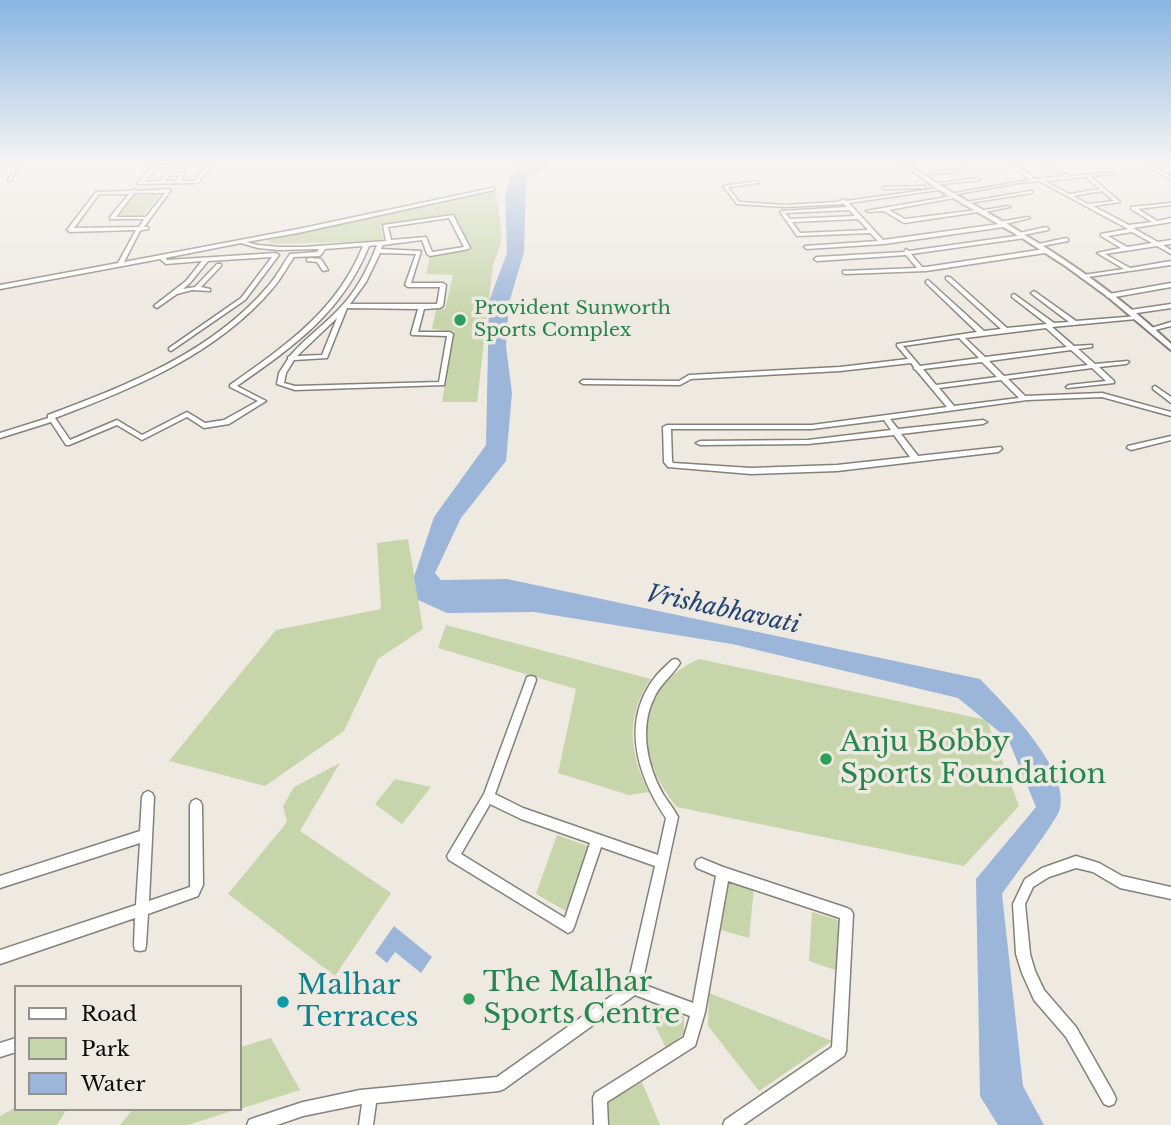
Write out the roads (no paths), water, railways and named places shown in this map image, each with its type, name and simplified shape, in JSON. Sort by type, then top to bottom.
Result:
[{"type":"street","points":[[83,214],[70,230],[143,228]]},
{"type":"street","points":[[115,214],[112,218],[148,218]]},
{"type":"street","points":[[124,264],[151,214]]},
{"type":"street","points":[[143,228],[153,214]]},
{"type":"street","points":[[0,287],[371,214]]},
{"type":"street","points":[[784,214],[799,235],[871,231]]},
{"type":"street","points":[[857,214],[884,242]]},
{"type":"street","points":[[894,214],[904,221],[953,214]]},
{"type":"street","points":[[985,214],[1083,277],[1151,328],[1171,348]]},
{"type":"street","points":[[1106,214],[1171,252]]},
{"type":"street","points":[[1144,214],[1156,222]]},
{"type":"street","points":[[241,242],[262,247],[324,246],[367,244],[381,242],[389,242],[424,238],[430,254],[467,248],[452,216],[385,226],[389,242]]},
{"type":"street","points":[[789,221],[859,217]]},
{"type":"street","points":[[807,247],[898,242],[1028,218]]},
{"type":"street","points":[[117,229],[127,219]]},
{"type":"street","points":[[1126,249],[1103,234],[1171,220]]},
{"type":"street","points":[[817,259],[908,253],[1021,236],[1046,229]]},
{"type":"street","points":[[1037,246],[1066,240]]},
{"type":"street","points":[[290,358],[325,357],[345,306],[374,263],[381,242]]},
{"type":"street","points":[[898,242],[922,269]]},
{"type":"street","points":[[1128,270],[1101,253],[1171,242]]},
{"type":"street","points":[[52,419],[69,443],[117,422],[142,438],[187,414],[204,426],[226,422],[263,401],[232,386],[280,352],[318,318],[351,278],[367,244]]},
{"type":"street","points":[[0,436],[52,419],[142,379],[211,339],[256,303],[292,255],[319,254],[324,246]]},
{"type":"street","points":[[378,251],[419,252],[408,285],[443,285],[440,306],[345,306],[290,358],[280,373],[280,384],[295,388],[442,384],[450,334],[414,334],[421,307]]},
{"type":"street","points":[[845,272],[922,269],[1045,251]]},
{"type":"street","points":[[161,257],[166,262],[276,255],[243,299],[171,349]]},
{"type":"street","points":[[157,306],[206,260]]},
{"type":"street","points":[[289,260],[319,260],[325,270]]},
{"type":"street","points":[[1083,277],[1171,263]]},
{"type":"street","points":[[195,289],[219,264]]},
{"type":"street","points":[[948,278],[1006,330]]},
{"type":"street","points":[[928,282],[982,334]]},
{"type":"street","points":[[1109,296],[1171,285]]},
{"type":"street","points":[[176,291],[208,290]]},
{"type":"street","points":[[1034,293],[1074,323]]},
{"type":"street","points":[[1014,296],[1112,382],[1069,387]]},
{"type":"street","points":[[953,409],[910,361],[900,345],[1133,315],[1171,306]]},
{"type":"street","points":[[1151,328],[1171,324]]},
{"type":"street","points":[[961,337],[1025,398]]},
{"type":"street","points":[[916,368],[1090,346]]},
{"type":"street","points":[[583,382],[678,383],[690,377],[841,369],[910,361]]},
{"type":"street","points":[[934,387],[1126,362]]},
{"type":"street","points":[[1155,388],[1171,401]]},
{"type":"street","points":[[998,449],[837,468],[751,471],[671,465],[668,462],[667,427],[812,426],[1025,398],[1102,395],[1171,414]]},
{"type":"street","points":[[886,418],[915,458]]},
{"type":"street","points":[[700,443],[801,443],[983,422]]},
{"type":"street","points":[[1131,448],[1171,438]]},
{"type":"street","points":[[254,1125],[303,1109],[370,1096],[499,1084],[634,988],[672,817],[650,783],[642,758],[639,734],[647,699],[659,679],[675,663]]},
{"type":"street","points":[[531,680],[488,797],[453,856],[568,928],[597,840]]},
{"type":"street","points":[[140,946],[148,797]]},
{"type":"street","points":[[488,797],[521,813],[662,862]]},
{"type":"street","points":[[0,957],[196,891],[196,805]]},
{"type":"street","points":[[0,882],[146,835]]},
{"type":"street","points":[[1109,1099],[1071,1032],[1039,995],[1023,954],[1019,904],[1029,883],[1045,872],[1076,862],[1095,867],[1120,882],[1171,893]]},
{"type":"street","points":[[701,864],[847,914],[839,1051],[730,1125]]},
{"type":"street","points":[[601,1125],[600,1098],[690,1041],[698,1012],[723,873]]},
{"type":"street","points":[[634,988],[698,1012]]},
{"type":"street","points":[[366,1125],[370,1096]]},
{"type":"water","points":[[506,214],[525,214],[524,252],[509,303],[506,346],[512,393],[506,461],[461,518],[435,573],[441,580],[507,579],[980,679],[1019,721],[1046,757],[1060,793],[1057,816],[1002,894],[1023,1086],[1044,1125],[998,1125],[980,1096],[976,879],[1036,807],[1008,739],[958,698],[732,644],[534,612],[447,613],[418,600],[414,577],[434,517],[486,445],[489,301],[507,253]]},
{"type":"water","points":[[394,926],[432,957],[421,973],[395,952],[387,963],[375,953]]},
{"type":"place","name":"Provident Sunworth Sports Complex","points":[[460,320]]},
{"type":"place","name":"Anju Bobby Sports Foundation","points":[[826,759]]},
{"type":"place","name":"The Malhar Sports Centre","points":[[469,999]]},
{"type":"place","name":"Malhar Terraces","points":[[283,1002]]},
{"type":"water label","name":"Vrishabhavati","points":[[723,610]]}]
